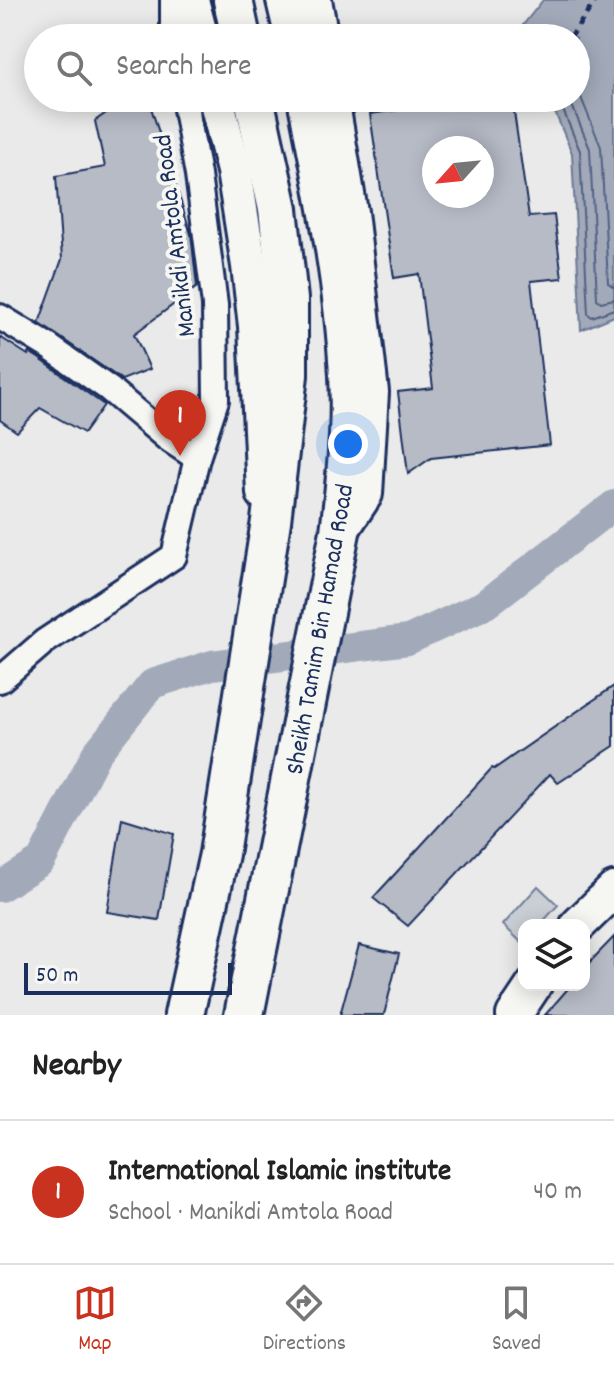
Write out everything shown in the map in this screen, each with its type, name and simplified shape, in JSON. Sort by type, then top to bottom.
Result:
[{"type":"main road","points":[[191,0],[197,24]]},
{"type":"main road","points":[[233,0],[238,24]]},
{"type":"main road","points":[[286,0],[292,24]]},
{"type":"main road","points":[[314,0],[318,24]]},
{"type":"main road","points":[[219,112],[234,171],[249,266],[256,326],[262,484],[271,521]]},
{"type":"main road","points":[[184,1015],[219,854],[271,521],[288,375],[288,299],[278,209],[257,112]]},
{"type":"main road","name":"Sheikh Tamim Bin Hamad Road","points":[[244,1015],[340,532],[348,462],[349,375],[335,242],[310,112]]},
{"type":"main road","points":[[333,112],[350,212],[371,392],[365,494],[340,532]]},
{"type":"main road","points":[[584,919],[614,890]]},
{"type":"main road","points":[[514,1015],[530,991]]},
{"type":"street","points":[[173,0],[173,24]]},
{"type":"street","name":"Manikdi Amtola Road","points":[[0,680],[44,642],[174,556],[197,458],[216,400],[215,305],[187,112]]},
{"type":"street","points":[[0,317],[97,380],[167,438],[197,458]]},
{"type":"path","points":[[580,24],[596,0]]},
{"type":"shaded area","points":[[538,886],[558,905],[545,919],[518,919],[518,939],[503,925]]},
{"type":"water","points":[[543,0],[614,0],[614,316],[581,330],[572,153],[555,112],[590,112],[590,24],[524,24]]},
{"type":"building","points":[[108,112],[152,112],[191,234],[197,287],[134,334],[150,369],[122,380],[39,323],[62,259],[56,176],[105,167],[95,121]]},
{"type":"building","points":[[514,112],[529,217],[554,215],[562,278],[531,281],[550,445],[431,458],[408,474],[398,392],[433,388],[419,274],[394,278],[370,114]]},
{"type":"building","points":[[0,337],[40,359],[104,405],[84,433],[40,408],[17,432],[0,420]]},
{"type":"building","points":[[614,686],[614,746],[558,783],[550,774],[408,926],[373,898],[492,768]]},
{"type":"building","points":[[122,818],[174,834],[159,920],[107,912]]},
{"type":"building","points":[[614,937],[614,1015],[545,1015],[566,991],[590,991],[590,962]]},
{"type":"building","points":[[359,945],[399,954],[384,1015],[340,1015]]},
{"type":"waterway","points":[[0,887],[41,861],[96,754],[152,684],[212,665],[408,640],[486,604],[614,505]]},
{"type":"place","name":"International Islamic institute","points":[[180,456]]}]
